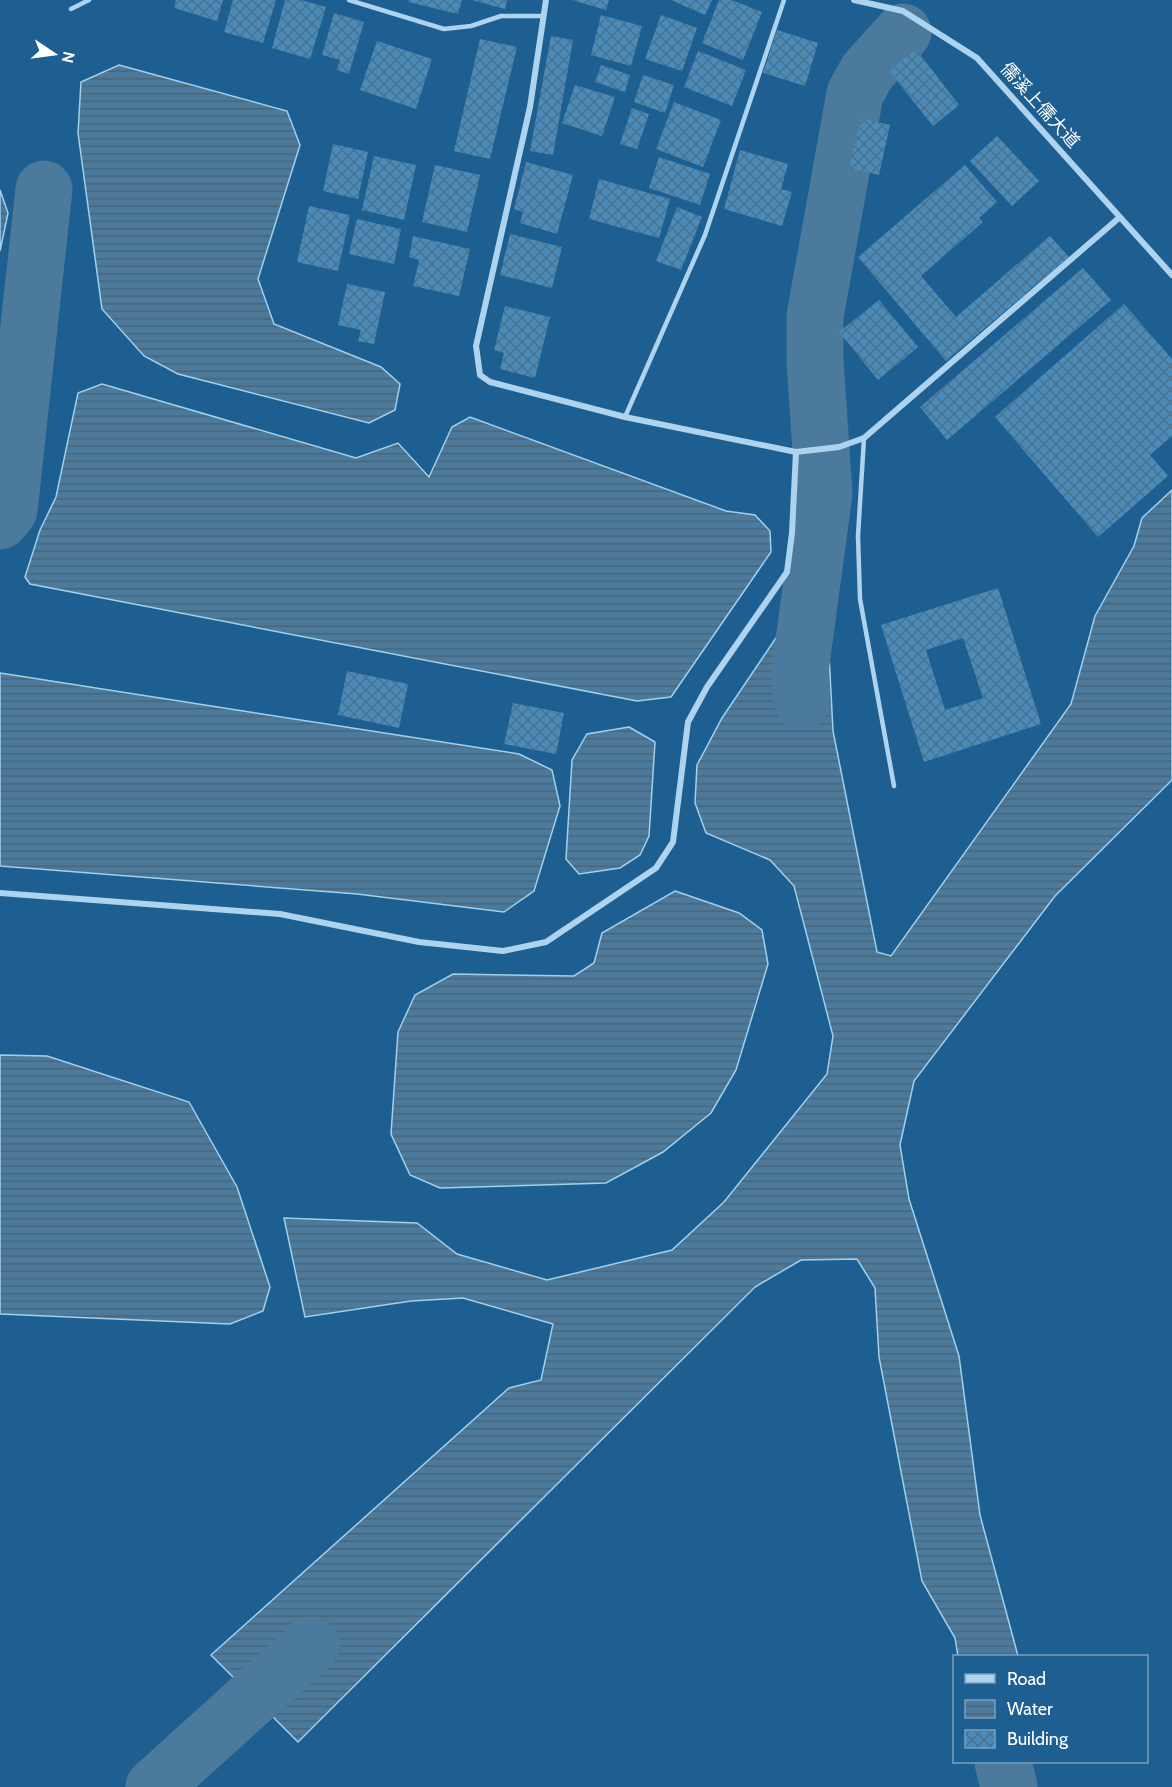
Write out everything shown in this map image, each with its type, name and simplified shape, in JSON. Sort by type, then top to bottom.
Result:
[{"type":"street","points":[[546,0],[530,107],[476,346],[480,375],[490,382],[625,417],[796,452],[839,447],[864,438],[1120,217]]},
{"type":"street","name":"儒溪上儒大道","points":[[854,0],[903,11],[977,58],[1172,274]]},
{"type":"street","points":[[0,893],[280,914],[419,942],[503,951],[546,942],[656,868],[673,842],[688,722],[706,687],[787,572],[792,533],[796,452]]},
{"type":"lane","points":[[71,9],[89,0]]},
{"type":"lane","points":[[349,0],[444,29],[471,26],[501,16],[544,16]]},
{"type":"lane","points":[[625,417],[705,235],[784,0]]},
{"type":"lane","points":[[864,438],[858,536],[860,599],[894,786]]},
{"type":"water","points":[[119,65],[287,111],[300,145],[258,279],[274,324],[381,367],[400,384],[395,410],[369,423],[178,374],[144,356],[102,309],[78,133],[81,82]]},
{"type":"water","points":[[0,190],[8,213],[0,251]]},
{"type":"water","points":[[102,384],[356,458],[398,443],[429,477],[452,427],[470,417],[726,511],[755,515],[770,531],[771,552],[671,697],[637,701],[30,584],[25,577],[40,530],[56,497],[78,393]]},
{"type":"water","points":[[1172,490],[1172,780],[1055,896],[914,1081],[900,1145],[909,1199],[959,1356],[980,1515],[1018,1655],[958,1655],[955,1638],[922,1581],[879,1357],[875,1288],[857,1259],[801,1260],[755,1287],[298,1742],[211,1655],[509,1388],[541,1380],[553,1324],[463,1298],[411,1301],[305,1317],[284,1218],[417,1223],[457,1254],[547,1280],[672,1250],[724,1202],[827,1074],[833,1036],[794,886],[770,860],[706,833],[695,803],[697,765],[722,718],[782,629],[827,616],[833,731],[877,952],[891,956],[1071,704],[1095,616],[1134,546],[1142,518]]},
{"type":"water","points":[[0,673],[519,754],[552,770],[560,806],[534,891],[504,912],[357,894],[0,866]]},
{"type":"water","points":[[629,727],[655,742],[649,836],[640,855],[620,868],[579,874],[566,859],[572,760],[587,734]]},
{"type":"water","points":[[675,891],[739,913],[762,930],[768,964],[736,1070],[711,1113],[663,1152],[606,1183],[440,1188],[410,1175],[391,1134],[398,1032],[415,995],[453,974],[574,976],[594,963],[602,933]]},
{"type":"water","points":[[0,1055],[47,1056],[189,1102],[237,1187],[270,1287],[263,1311],[230,1324],[0,1314]]},
{"type":"building","points":[[176,0],[223,0],[217,21],[174,8]]},
{"type":"building","points":[[233,0],[276,0],[263,43],[224,32]]},
{"type":"building","points":[[285,0],[301,0],[326,7],[310,59],[272,48]]},
{"type":"building","points":[[409,0],[462,0],[458,14],[408,2]]},
{"type":"building","points":[[472,0],[507,0],[505,9]]},
{"type":"building","points":[[572,0],[609,0],[606,10]]},
{"type":"building","points":[[671,0],[712,0],[705,15]]},
{"type":"building","points":[[719,0],[732,0],[762,12],[743,60],[702,43]]},
{"type":"building","points":[[334,13],[364,22],[349,74],[337,70],[340,60],[322,55]]},
{"type":"building","points":[[601,15],[642,26],[631,66],[591,55]]},
{"type":"building","points":[[661,15],[697,28],[682,71],[645,59]]},
{"type":"building","points":[[777,30],[818,43],[805,86],[763,73]]},
{"type":"building","points":[[551,36],[573,40],[553,155],[530,151]]},
{"type":"building","points":[[480,39],[517,47],[490,159],[454,151]]},
{"type":"building","points":[[377,41],[432,59],[416,109],[360,90]]},
{"type":"building","points":[[916,49],[959,105],[933,126],[889,71]]},
{"type":"building","points":[[698,51],[746,70],[732,106],[684,87]]},
{"type":"building","points":[[601,65],[630,75],[625,92],[595,82]]},
{"type":"building","points":[[643,75],[674,85],[665,113],[634,102]]},
{"type":"building","points":[[575,85],[615,97],[602,136],[562,123]]},
{"type":"building","points":[[674,102],[721,120],[703,167],[656,149]]},
{"type":"building","points":[[632,108],[649,114],[637,149],[620,144]]},
{"type":"building","points":[[861,118],[890,125],[879,175],[849,168]]},
{"type":"building","points":[[997,136],[1039,181],[1012,206],[970,161]]},
{"type":"building","points":[[333,144],[368,152],[358,199],[323,191]]},
{"type":"building","points":[[740,150],[788,164],[781,189],[792,192],[782,226],[724,209]]},
{"type":"building","points":[[374,156],[416,165],[404,220],[362,210]]},
{"type":"building","points":[[659,157],[710,174],[700,205],[649,188]]},
{"type":"building","points":[[526,162],[573,175],[557,234],[520,223],[523,212],[514,209]]},
{"type":"building","points":[[435,165],[480,175],[467,232],[422,222]]},
{"type":"building","points":[[965,165],[997,202],[979,218],[983,222],[921,276],[956,317],[1050,236],[1069,257],[946,361],[858,257]]},
{"type":"building","points":[[599,179],[670,199],[659,238],[589,219]]},
{"type":"building","points":[[309,206],[350,215],[338,271],[297,262]]},
{"type":"building","points":[[677,207],[702,217],[681,270],[656,261]]},
{"type":"building","points":[[357,219],[401,229],[394,264],[349,254]]},
{"type":"building","points":[[510,234],[562,247],[552,288],[500,275]]},
{"type":"building","points":[[413,236],[470,249],[459,296],[413,286],[419,260],[409,257]]},
{"type":"building","points":[[1083,268],[1111,300],[947,440],[920,407]]},
{"type":"building","points":[[347,284],[385,292],[374,344],[358,341],[361,330],[338,325]]},
{"type":"building","points":[[879,300],[918,347],[878,380],[839,332]]},
{"type":"building","points":[[1124,304],[1172,359],[1172,436],[1150,455],[1168,476],[1098,537],[995,417]]},
{"type":"building","points":[[505,306],[550,317],[535,378],[500,369],[504,353],[494,350]]},
{"type":"building","points":[[998,588],[1041,724],[924,762],[881,625]],"holes":[[[963,638],[983,698],[945,710],[926,650]]]},
{"type":"building","points":[[347,671],[408,684],[399,728],[338,715]]},
{"type":"building","points":[[513,703],[564,713],[556,754],[504,744]]},
{"type":"waterway","points":[[802,701],[800,671],[824,493],[815,361],[815,316],[855,94],[867,72],[903,32]]},
{"type":"waterway","points":[[0,521],[9,510],[44,189]]},
{"type":"waterway","points":[[154,1787],[311,1645]]},
{"type":"waterway","points":[[1003,1763],[1009,1787]]}]
